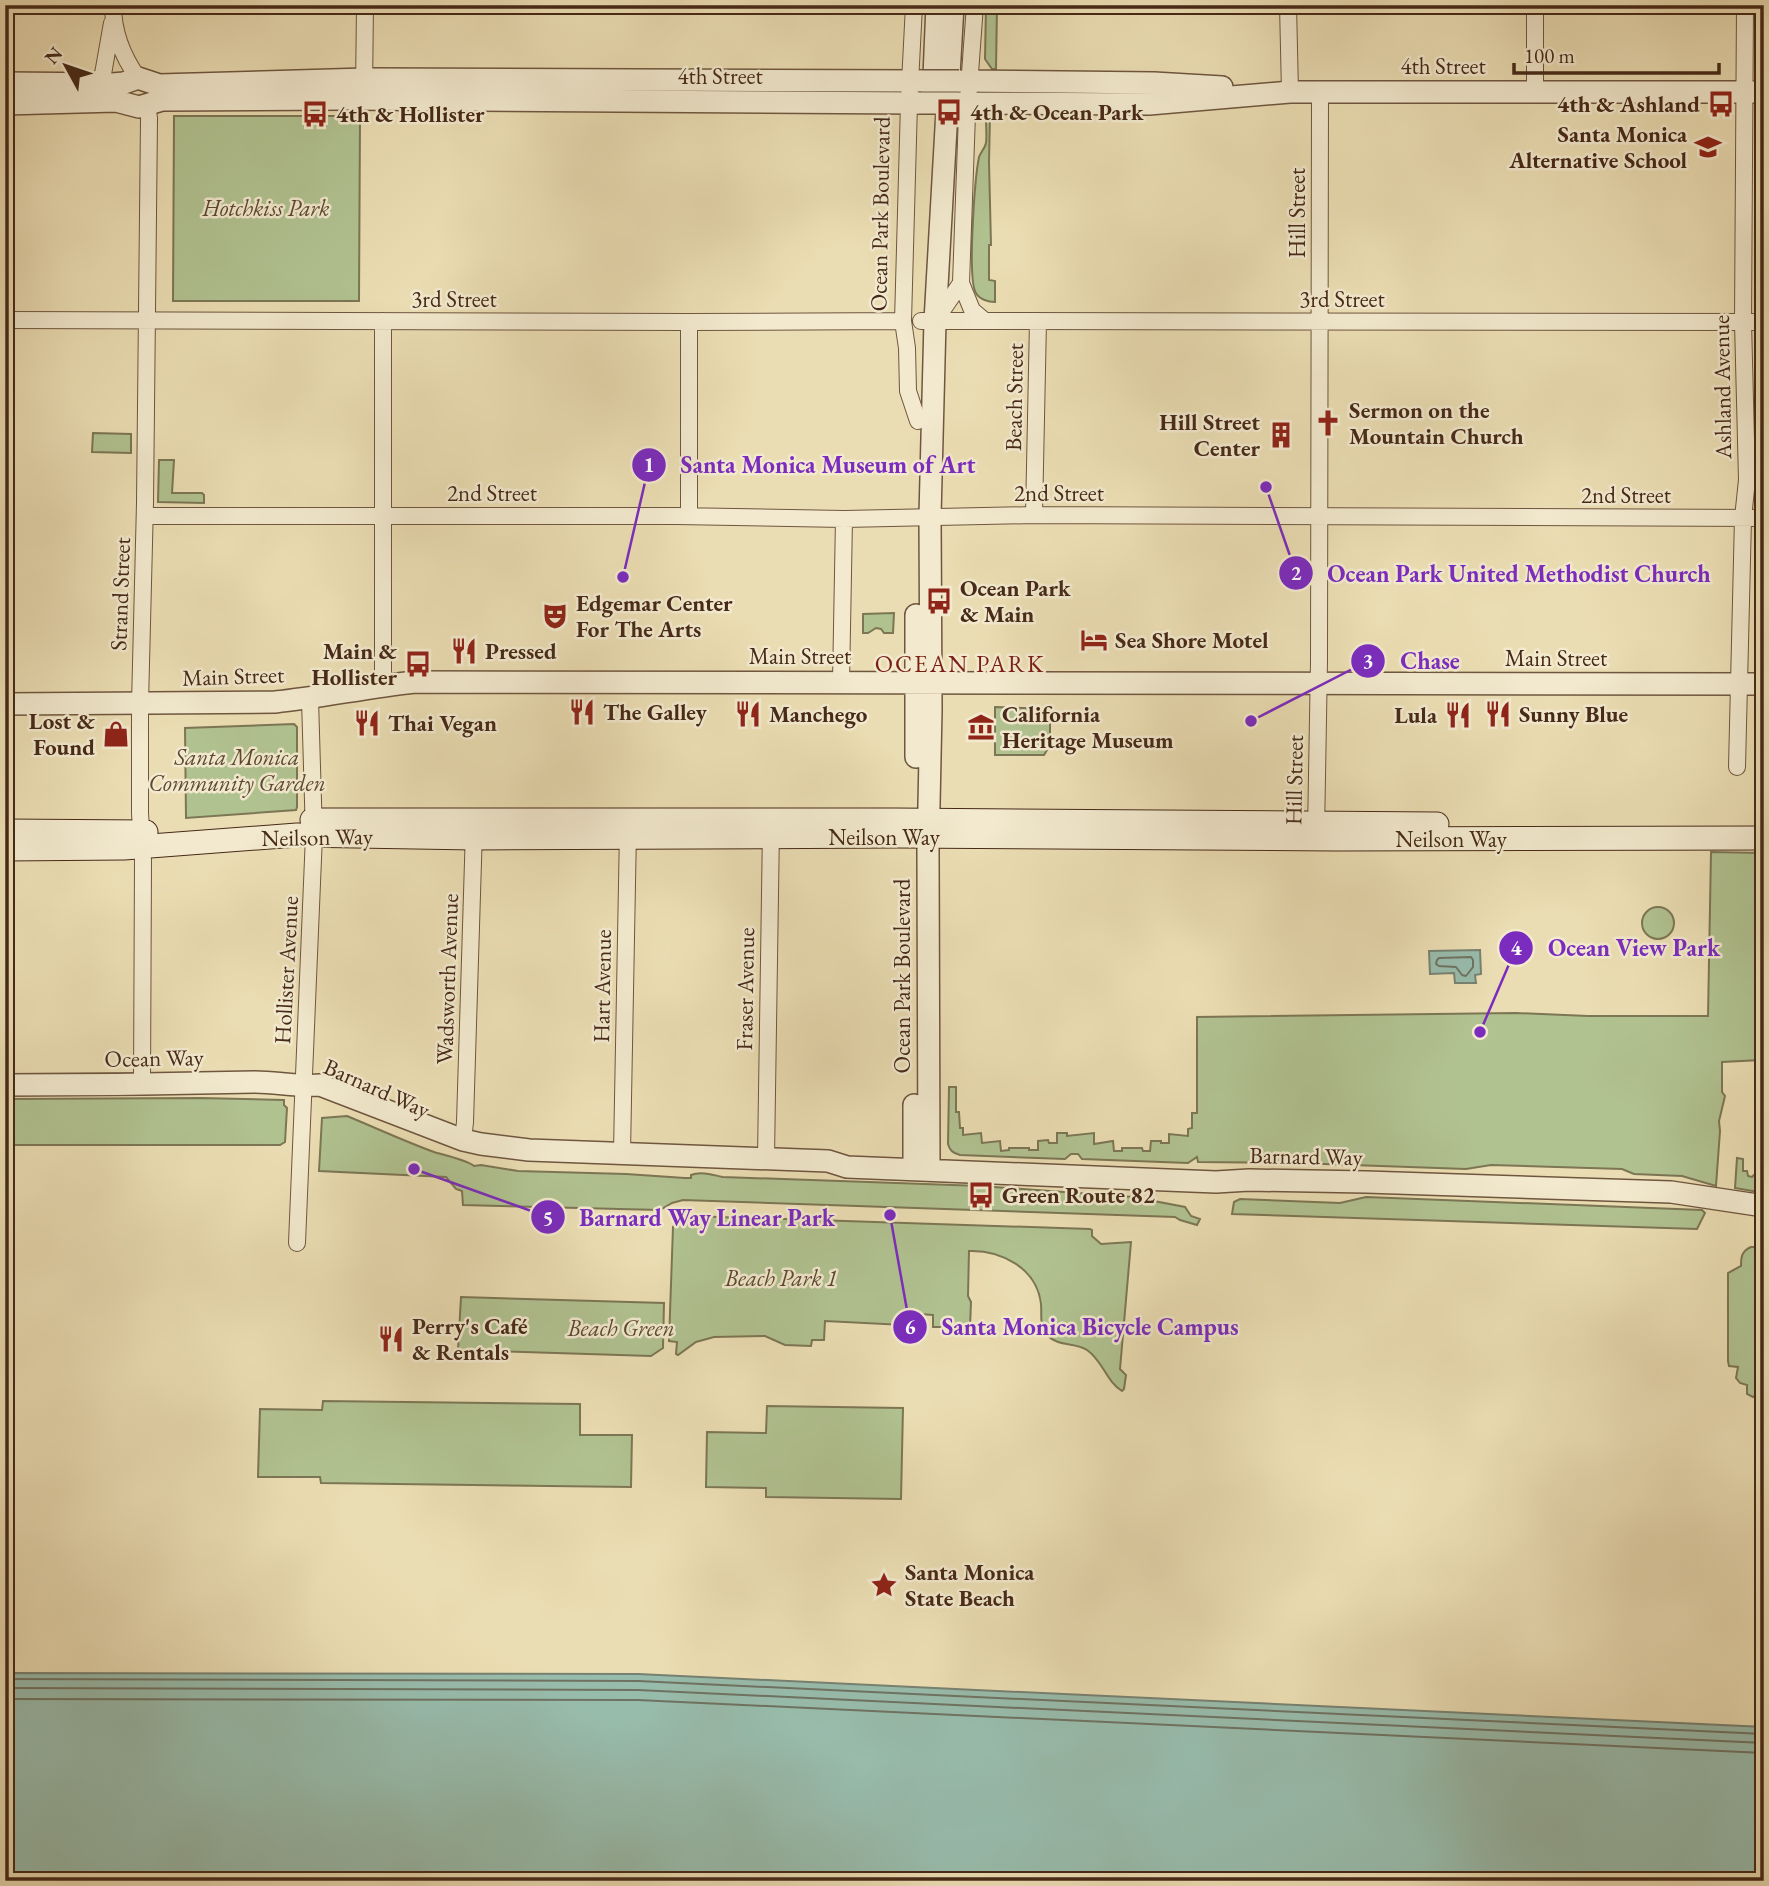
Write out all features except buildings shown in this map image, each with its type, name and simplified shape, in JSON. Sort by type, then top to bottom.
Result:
[{"type":"main road","name":"Neilson Way","points":[[1316,831],[1764,825]]},
{"type":"main road","name":"Neilson Way","points":[[5,831],[142,839],[314,827],[1316,831],[1764,838]]},
{"type":"main road","name":"Neilson Way","points":[[5,849],[124,848],[142,839]]},
{"type":"street","points":[[364,89],[365,5]]},
{"type":"street","name":"Ocean Park Boulevard","points":[[914,5],[923,516],[921,1169]]},
{"type":"street","name":"Ocean Park Boulevard","points":[[923,516],[918,422],[920,321],[937,5]]},
{"type":"street","name":"Ocean Park Boulevard","points":[[920,321],[953,5]]},
{"type":"street","points":[[975,5],[964,92],[961,283],[972,310],[985,321]]},
{"type":"street","points":[[1288,5],[1290,92]]},
{"type":"street","points":[[1535,5],[1535,92]]},
{"type":"street","name":"Ashland Avenue","points":[[1737,767],[1743,519],[1747,480],[1743,322],[1754,92],[1745,5]]},
{"type":"street","name":"Strand Street","points":[[90,84],[98,80],[104,71],[113,11]]},
{"type":"street","name":"Strand Street","points":[[113,11],[120,42],[149,118],[145,516],[139,704],[142,1085]]},
{"type":"street","name":"4th Street","points":[[364,89],[916,81],[964,92],[1149,104],[1290,92],[1754,92]]},
{"type":"street","name":"4th Street","points":[[5,83],[119,83],[141,92]]},
{"type":"street","name":"4th Street","points":[[5,104],[116,101],[159,85],[914,103],[964,92]]},
{"type":"street","name":"Hill Street","points":[[1316,831],[1319,683],[1320,92]]},
{"type":"street","points":[[920,321],[961,283]]},
{"type":"street","name":"3rd Street","points":[[5,320],[689,323],[1764,322]]},
{"type":"street","points":[[383,321],[383,685]]},
{"type":"street","name":"Beach Street","points":[[1034,515],[1038,321]]},
{"type":"street","points":[[689,323],[689,516]]},
{"type":"street","name":"2nd Street","points":[[145,516],[689,516],[844,519],[1034,515],[1764,519]]},
{"type":"street","points":[[841,682],[844,519]]},
{"type":"street","name":"Main Street","points":[[5,704],[275,702],[415,682],[1764,684]]},
{"type":"street","name":"Hollister Avenue","points":[[298,1243],[314,827],[310,699]]},
{"type":"street","name":"Wadsworth Avenue","points":[[463,1140],[474,829]]},
{"type":"street","name":"Hart Avenue","points":[[622,1153],[628,829]]},
{"type":"street","name":"Fraser Avenue","points":[[765,1158],[771,829]]},
{"type":"street","name":"Ocean Way","points":[[5,1085],[264,1082],[303,1087]]},
{"type":"street","name":"Barnard Way","points":[[303,1087],[320,1085],[463,1140],[528,1150],[765,1158],[828,1161],[847,1167],[1216,1182],[1249,1180],[1671,1192],[1764,1206]]},
{"type":"street","name":"Barnard Way","points":[[303,1087],[435,1142],[469,1153],[505,1159],[824,1174],[847,1167]]},
{"type":"green space","points":[[986,5],[997,5],[996,69],[992,69],[985,59]]},
{"type":"green space","points":[[990,115],[989,280],[995,281],[995,302],[984,300],[977,295],[972,269],[977,168],[986,143],[986,121]]},
{"type":"green space","name":"Hotchkiss Park","points":[[174,116],[360,116],[359,301],[173,301]]},
{"type":"green space","points":[[93,433],[131,434],[131,453],[92,452]]},
{"type":"green space","points":[[159,460],[174,460],[172,493],[202,493],[204,503],[158,502]]},
{"type":"green space","points":[[894,613],[893,633],[884,633],[876,628],[863,633],[863,614]]},
{"type":"green space","points":[[995,707],[1050,709],[1050,745],[1044,755],[995,755]]},
{"type":"green space","name":"Santa Monica Community Garden","points":[[294,724],[297,727],[296,810],[186,818],[185,728]]},
{"type":"green space","points":[[1711,852],[1764,853],[1764,1050],[1761,1060],[1722,1062],[1722,1092],[1725,1096],[1719,1121],[1716,1186],[1682,1176],[1634,1174],[1622,1169],[1491,1165],[1466,1169],[1198,1162],[1197,1157],[1188,1163],[1082,1159],[1078,1154],[1071,1154],[1065,1159],[960,1155],[952,1151],[948,1144],[949,1087],[956,1087],[956,1112],[959,1112],[963,1135],[981,1133],[982,1143],[1000,1141],[1001,1151],[1009,1148],[1038,1150],[1038,1141],[1057,1143],[1057,1133],[1067,1133],[1067,1136],[1094,1133],[1094,1144],[1113,1141],[1114,1151],[1122,1151],[1122,1148],[1142,1148],[1143,1151],[1150,1151],[1151,1141],[1169,1143],[1169,1134],[1188,1136],[1188,1129],[1192,1128],[1192,1113],[1197,1113],[1197,1017],[1516,1013],[1708,1016]]},
{"type":"green space","points":[[1658,907],[1669,912],[1674,923],[1669,934],[1658,939],[1647,934],[1642,923],[1647,912]]},
{"type":"green space","points":[[5,1099],[284,1100],[287,1108],[285,1142],[280,1145],[5,1145]]},
{"type":"green space","points":[[347,1116],[474,1166],[518,1171],[685,1178],[703,1173],[723,1177],[981,1186],[1133,1197],[1185,1207],[1191,1216],[1200,1219],[1197,1225],[1175,1217],[683,1200],[660,1210],[463,1205],[462,1191],[456,1189],[446,1177],[319,1171],[322,1118]]},
{"type":"green space","points":[[1737,1158],[1743,1159],[1743,1171],[1747,1171],[1748,1176],[1755,1174],[1755,1177],[1759,1177],[1760,1183],[1764,1185],[1764,1193],[1735,1188]]},
{"type":"green space","points":[[1366,1197],[1702,1210],[1705,1213],[1697,1229],[1232,1214],[1234,1202],[1240,1199],[1340,1203]]},
{"type":"green space","name":"Beach Park 1","points":[[689,1216],[1090,1229],[1092,1236],[1101,1244],[1131,1242],[1120,1369],[1126,1375],[1124,1389],[1122,1391],[1117,1387],[1087,1350],[1051,1339],[1044,1332],[1038,1291],[1025,1271],[1005,1258],[969,1251],[970,1327],[933,1327],[933,1315],[906,1313],[904,1325],[825,1321],[824,1340],[812,1340],[811,1346],[785,1345],[765,1336],[714,1337],[696,1342],[678,1355],[677,1342],[669,1341],[673,1227],[678,1221],[688,1222]]},
{"type":"green space","points":[[1751,1247],[1757,1247],[1764,1253],[1764,1266],[1757,1279],[1764,1292],[1764,1383],[1753,1397],[1747,1394],[1747,1385],[1736,1378],[1738,1367],[1729,1366],[1728,1361],[1728,1273],[1741,1266],[1743,1254]]},
{"type":"green space","name":"Beach Green","points":[[461,1297],[664,1303],[663,1348],[651,1356],[458,1350]]},
{"type":"green space","points":[[323,1401],[580,1404],[580,1435],[632,1435],[631,1487],[321,1483],[320,1477],[258,1477],[260,1409],[322,1410]]},
{"type":"green space","points":[[767,1406],[903,1408],[901,1499],[766,1497],[766,1488],[706,1487],[707,1432],[766,1433]]},
{"type":"water","points":[[1480,950],[1481,974],[1475,975],[1476,983],[1455,983],[1454,973],[1430,974],[1429,951]]},
{"type":"water","points":[[5,1673],[638,1674],[1764,1727],[1764,1881],[5,1881]]},
{"type":"place","name":"4th & Ashland","points":[[1721,104]]},
{"type":"place","name":"4th & Ocean Park","points":[[949,112]]},
{"type":"place","name":"4th & Hollister","points":[[315,114]]},
{"type":"place","name":"Santa Monica Alternative School","points":[[1708,147]]},
{"type":"place","name":"Sermon on the Mountain Church","points":[[1328,423]]},
{"type":"place","name":"Hill Street Center","points":[[1281,435]]},
{"type":"place","name":"Ocean Park United Methodist Church","points":[[1266,487]]},
{"type":"place","name":"Santa Monica Museum of Art","points":[[623,577]]},
{"type":"place","name":"Ocean Park & Main","points":[[939,601]]},
{"type":"place","name":"Edgemar Center For The Arts","points":[[555,616]]},
{"type":"place","name":"Sea Shore Motel","points":[[1094,640]]},
{"type":"place","name":"Pressed","points":[[464,651]]},
{"type":"place","name":"Main & Hollister","points":[[418,664]]},
{"type":"place","name":"The Galley","points":[[582,712]]},
{"type":"place","name":"Manchego","points":[[748,714]]},
{"type":"place","name":"Sunny Blue","points":[[1498,714]]},
{"type":"place","name":"Lula","points":[[1458,715]]},
{"type":"place","name":"Chase","points":[[1251,721]]},
{"type":"place","name":"Thai Vegan","points":[[367,723]]},
{"type":"place","name":"California Heritage Museum","points":[[981,727]]},
{"type":"place","name":"Lost & Found","points":[[116,734]]},
{"type":"place","name":"Ocean View Park","points":[[1480,1032]]},
{"type":"place","name":"Barnard Way Linear Park","points":[[414,1169]]},
{"type":"place","name":"Green Route 82","points":[[981,1195]]},
{"type":"place","name":"Santa Monica Bicycle Campus","points":[[890,1215]]},
{"type":"place","name":"Perry's Café & Rentals","points":[[391,1339]]},
{"type":"place","name":"Santa Monica State Beach","points":[[884,1585]]},
{"type":"district","name":"OCEAN PARK","points":[[960,664]]}]
